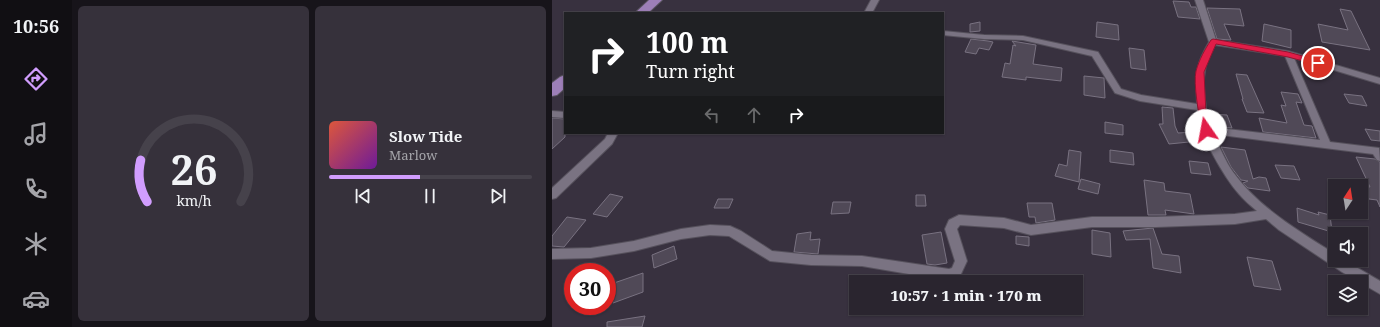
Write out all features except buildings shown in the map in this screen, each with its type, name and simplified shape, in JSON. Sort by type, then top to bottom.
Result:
[{"type":"highway","points":[[642,12],[656,0]]},
{"type":"highway","points":[[552,91],[564,81]]},
{"type":"street","points":[[869,12],[875,0]]},
{"type":"street","points":[[1200,0],[1213,42],[1200,72],[1202,108],[1206,130],[1214,147],[1234,180],[1243,192],[1283,227],[1380,288]]},
{"type":"street","points":[[944,32],[984,37],[1023,38],[1095,54],[1118,90],[1140,98],[1202,108]]},
{"type":"street","points":[[1213,42],[1288,54],[1380,81]]},
{"type":"street","points":[[1288,54],[1326,144]]},
{"type":"street","points":[[552,114],[564,115]]},
{"type":"street","points":[[1206,130],[1376,151],[1380,158]]},
{"type":"street","points":[[552,195],[612,134]]},
{"type":"street","points":[[552,254],[591,253],[634,246],[681,234],[710,230],[737,234],[770,256],[811,260],[862,261],[950,275],[956,272],[961,262],[951,229],[953,223],[959,220],[1004,223],[1031,230],[1092,222],[1156,222],[1235,219],[1268,214]]},
{"type":"route","points":[[1206,130],[1202,114],[1200,72],[1213,42],[1288,54],[1318,63]]}]
